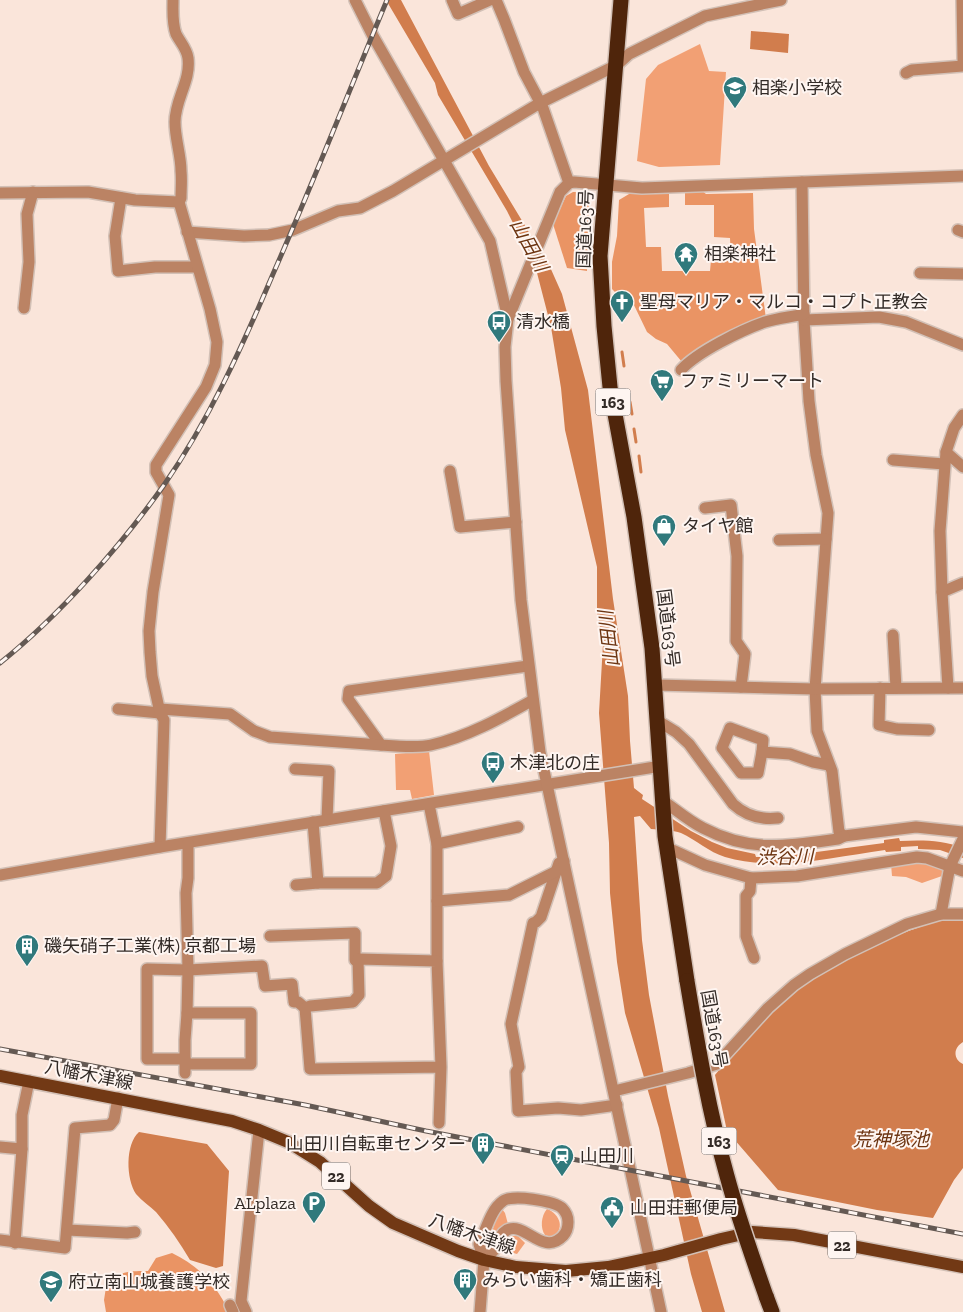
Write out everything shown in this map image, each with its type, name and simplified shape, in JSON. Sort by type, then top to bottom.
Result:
[{"type":"highway","name":"国道163号","points":[[621,0],[600,256],[610,387],[634,517],[652,648],[666,842],[703,1077],[726,1175],[740,1222],[772,1312]]},
{"type":"main road","name":"八幡木津線","points":[[0,1076],[232,1121],[259,1130],[288,1142],[320,1162],[369,1206],[393,1223],[458,1251],[484,1260],[516,1267],[566,1271],[608,1267],[648,1259],[752,1232],[794,1235],[963,1267]]},
{"type":"street","points":[[160,847],[164,720],[152,676],[149,631],[153,592],[169,495],[156,472],[156,465],[206,387],[211,377],[217,353],[214,326],[179,202],[181,198],[181,170],[175,122],[178,102],[187,76],[188,59],[186,51],[175,32],[172,0]]},
{"type":"street","points":[[355,0],[373,36],[449,158],[490,240],[508,319]]},
{"type":"street","points":[[452,0],[458,14],[490,0]]},
{"type":"street","points":[[496,0],[524,72],[543,108],[569,184]]},
{"type":"street","points":[[962,0],[963,60]]},
{"type":"street","points":[[187,232],[244,236],[269,235],[292,230],[338,211],[360,208],[449,158],[491,130],[540,103],[617,65],[629,54],[705,16],[778,1]]},
{"type":"street","points":[[906,73],[912,70],[963,66]]},
{"type":"street","points":[[661,1312],[648,1259],[617,1105],[617,1090],[560,866],[533,700],[528,666],[506,381],[505,347],[508,319],[560,192],[574,182],[642,188],[963,176]]},
{"type":"street","points":[[802,182],[804,317],[809,401],[816,455],[828,513],[815,689],[817,731],[829,765],[836,793],[839,832],[844,836]]},
{"type":"street","points":[[0,192],[88,192],[135,200],[179,202]]},
{"type":"street","points":[[24,308],[29,262],[27,214],[33,192]]},
{"type":"street","points":[[121,198],[115,236],[118,271],[155,266],[197,267]]},
{"type":"street","points":[[920,273],[963,274]]},
{"type":"street","points":[[681,370],[688,361],[716,345],[765,322],[804,317],[879,317],[906,322],[963,345]]},
{"type":"street","points":[[948,688],[940,531],[945,458],[954,428],[963,415]]},
{"type":"street","points":[[893,460],[945,458],[963,467]]},
{"type":"street","points":[[450,470],[460,527],[516,522]]},
{"type":"street","points":[[705,508],[731,505],[737,556],[736,641],[745,654],[741,687]]},
{"type":"street","points":[[778,540],[826,539]]},
{"type":"street","points":[[942,592],[963,583]]},
{"type":"street","points":[[893,635],[896,688]]},
{"type":"street","points":[[381,745],[350,702],[349,691],[528,666]]},
{"type":"street","points":[[656,685],[815,689],[963,688]]},
{"type":"street","points":[[880,688],[879,725],[897,729],[928,730]]},
{"type":"street","points":[[118,709],[230,714],[254,731],[270,737],[399,747],[430,745],[468,732],[506,716],[533,700]]},
{"type":"street","points":[[658,721],[676,732],[689,744],[733,804],[740,810],[762,819],[778,818]]},
{"type":"street","points":[[762,752],[790,754],[829,765]]},
{"type":"street","points":[[0,875],[160,847],[660,766]]},
{"type":"street","points":[[295,769],[329,771],[327,820]]},
{"type":"street","points":[[662,801],[701,827],[725,838],[749,845],[783,846],[916,827],[963,832]]},
{"type":"street","points":[[429,804],[437,844],[437,961],[441,1067],[439,1123]]},
{"type":"street","points":[[296,885],[376,883],[386,876],[391,846],[384,811]]},
{"type":"street","points":[[313,822],[318,883]]},
{"type":"street","points":[[437,844],[518,827]]},
{"type":"street","points":[[941,914],[951,864],[963,839]]},
{"type":"street","points":[[666,842],[705,866],[751,878],[797,876],[917,857],[951,864],[963,871]]},
{"type":"street","points":[[185,1065],[188,970],[186,893],[188,843]]},
{"type":"street","points":[[437,901],[509,894],[560,866]]},
{"type":"street","points":[[560,866],[541,917],[533,923],[510,1024],[518,1067],[516,1072],[518,1111],[558,1108],[581,1110],[617,1105]]},
{"type":"street","points":[[751,878],[750,891],[746,896],[746,936],[754,958]]},
{"type":"street","points":[[617,1090],[717,1064],[768,1008],[794,985],[810,974],[845,954],[907,924],[941,914],[963,914]]},
{"type":"street","points":[[270,936],[355,933],[355,960],[437,961]]},
{"type":"street","points":[[305,1008],[357,1000],[359,995],[358,959]]},
{"type":"street","points":[[187,1013],[251,1013],[251,1064],[185,1065],[147,1059],[147,969],[188,970],[262,966],[265,986],[292,984],[294,1002],[298,1002],[305,1008],[310,1069],[441,1067]]},
{"type":"street","points":[[15,1243],[22,1149],[22,1116],[29,1081]]},
{"type":"street","points":[[0,1240],[65,1248],[75,1128],[110,1125],[114,1120],[118,1098]]},
{"type":"street","points":[[246,1312],[241,1301],[259,1130]]},
{"type":"street","points":[[0,1148],[22,1149]]},
{"type":"street","points":[[480,1312],[484,1260],[479,1244],[497,1206],[504,1200],[512,1197],[550,1203],[563,1208],[567,1215],[568,1224],[566,1232],[556,1242],[540,1241],[526,1232],[509,1229],[502,1234],[494,1250],[484,1260]]},
{"type":"street","points":[[67,1230],[127,1234],[135,1232]]},
{"type":"shaded area","points":[[700,44],[709,71],[726,72],[720,165],[659,167],[637,161],[646,79],[658,65]]},
{"type":"shaded area","name":"相楽神社","points":[[634,191],[669,191],[669,207],[644,208],[646,247],[661,247],[662,271],[710,271],[711,260],[731,259],[730,238],[714,237],[714,205],[685,205],[685,191],[702,191],[706,194],[753,193],[754,229],[766,319],[682,362],[667,344],[647,332],[633,303],[618,295],[612,289],[612,262],[617,236],[619,200]]},
{"type":"shaded area","points":[[573,192],[585,192],[589,198],[587,271],[567,268],[553,224],[566,196]]},
{"type":"shaded area","points":[[429,751],[434,795],[412,799],[410,790],[396,790],[395,754]]},
{"type":"shaded area","points":[[914,861],[946,866],[942,876],[922,883],[906,877],[892,876],[891,864]]},
{"type":"shaded area","points":[[502,1209],[508,1224],[496,1234],[491,1244],[488,1243],[497,1217]]},
{"type":"shaded area","points":[[547,1209],[555,1214],[560,1222],[559,1230],[551,1237],[545,1235],[542,1226],[542,1218]]},
{"type":"shaded area","points":[[518,1236],[525,1243],[517,1254],[502,1248],[507,1238]]},
{"type":"shaded area","points":[[172,1253],[182,1258],[206,1277],[229,1312],[106,1312],[104,1300],[107,1281],[127,1272],[148,1271],[156,1258]]},
{"type":"water","name":"渋谷川","points":[[386,0],[401,0],[489,166],[550,267],[562,294],[588,390],[613,599],[628,696],[634,788],[643,795],[642,799],[691,831],[727,848],[755,854],[756,857],[779,857],[884,843],[884,840],[899,838],[900,841],[932,841],[948,843],[963,848],[963,858],[940,850],[918,849],[918,846],[901,847],[901,851],[886,852],[885,850],[805,862],[765,863],[725,857],[681,833],[651,829],[640,816],[634,817],[642,940],[649,995],[668,1096],[686,1176],[725,1312],[702,1312],[691,1274],[659,1128],[625,1013],[617,962],[610,893],[609,843],[599,713],[603,644],[597,611],[597,567],[565,430],[561,388],[551,327],[536,269],[507,211],[438,95],[435,83]]},
{"type":"water","points":[[751,31],[789,34],[788,53],[750,49]]},
{"type":"water","name":"荒神塚池","points":[[947,918],[963,921],[963,1042],[957,1047],[955,1053],[957,1059],[963,1064],[963,1168],[954,1180],[933,1218],[877,1210],[778,1190],[727,1131],[715,1075],[767,1016],[803,985],[854,954],[909,931]]},
{"type":"water","points":[[139,1132],[207,1144],[229,1171],[223,1266],[216,1268],[190,1260],[161,1218],[136,1194],[130,1180],[128,1162],[131,1145],[134,1137]]},
{"type":"waterway","points":[[622,352],[624,366]]},
{"type":"waterway","points":[[630,402],[632,414]]},
{"type":"waterway","points":[[634,429],[636,442]]},
{"type":"waterway","points":[[639,456],[641,472]]},
{"type":"railway","points":[[0,663],[44,624],[88,580],[147,509],[196,435],[237,356],[302,206],[387,0]]},
{"type":"railway","points":[[0,1049],[305,1105],[426,1131],[963,1234]]},
{"type":"place","name":"相楽小学校","points":[[735,109]]},
{"type":"place","name":"相楽神社","points":[[686,275]]},
{"type":"place","name":"聖母マリア・マルコ・コプト正教会","points":[[622,323]]},
{"type":"place","name":"清水橋","points":[[499,343]]},
{"type":"place","name":"ファミリーマート","points":[[662,402]]},
{"type":"place","name":"タイヤ館","points":[[664,547]]},
{"type":"place","name":"木津北の庄","points":[[493,784]]},
{"type":"place","name":"磯矢硝子工業(株) 京都工場","points":[[27,967]]},
{"type":"place","name":"山田川自転車センター","points":[[483,1165]]},
{"type":"place","name":"山田川","points":[[562,1177]]},
{"type":"place","name":"ALplaza","points":[[314,1224]]},
{"type":"place","name":"山田荘郵便局","points":[[612,1229]]},
{"type":"place","name":"みらい歯科・矯正歯科","points":[[465,1301]]},
{"type":"place","name":"府立南山城養護学校","points":[[51,1303]]}]
